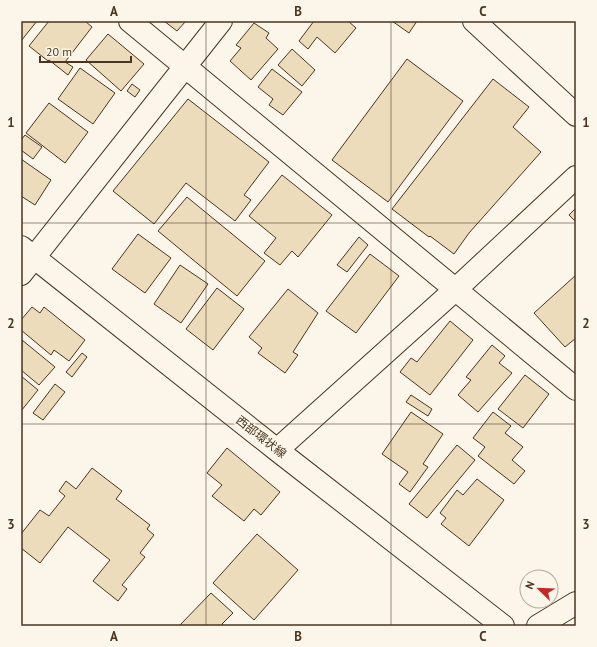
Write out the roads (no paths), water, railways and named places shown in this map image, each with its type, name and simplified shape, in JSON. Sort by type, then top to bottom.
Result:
[{"type":"street","points":[[130,21],[576,389]]},
{"type":"street","points":[[21,274],[28,252],[185,66],[221,21]]},
{"type":"street","points":[[474,21],[576,115]]},
{"type":"street","points":[[277,450],[456,289],[576,177]]},
{"type":"street","name":"西部環状線","points":[[28,252],[277,450],[503,626]]},
{"type":"street","points":[[538,626],[576,603]]}]
